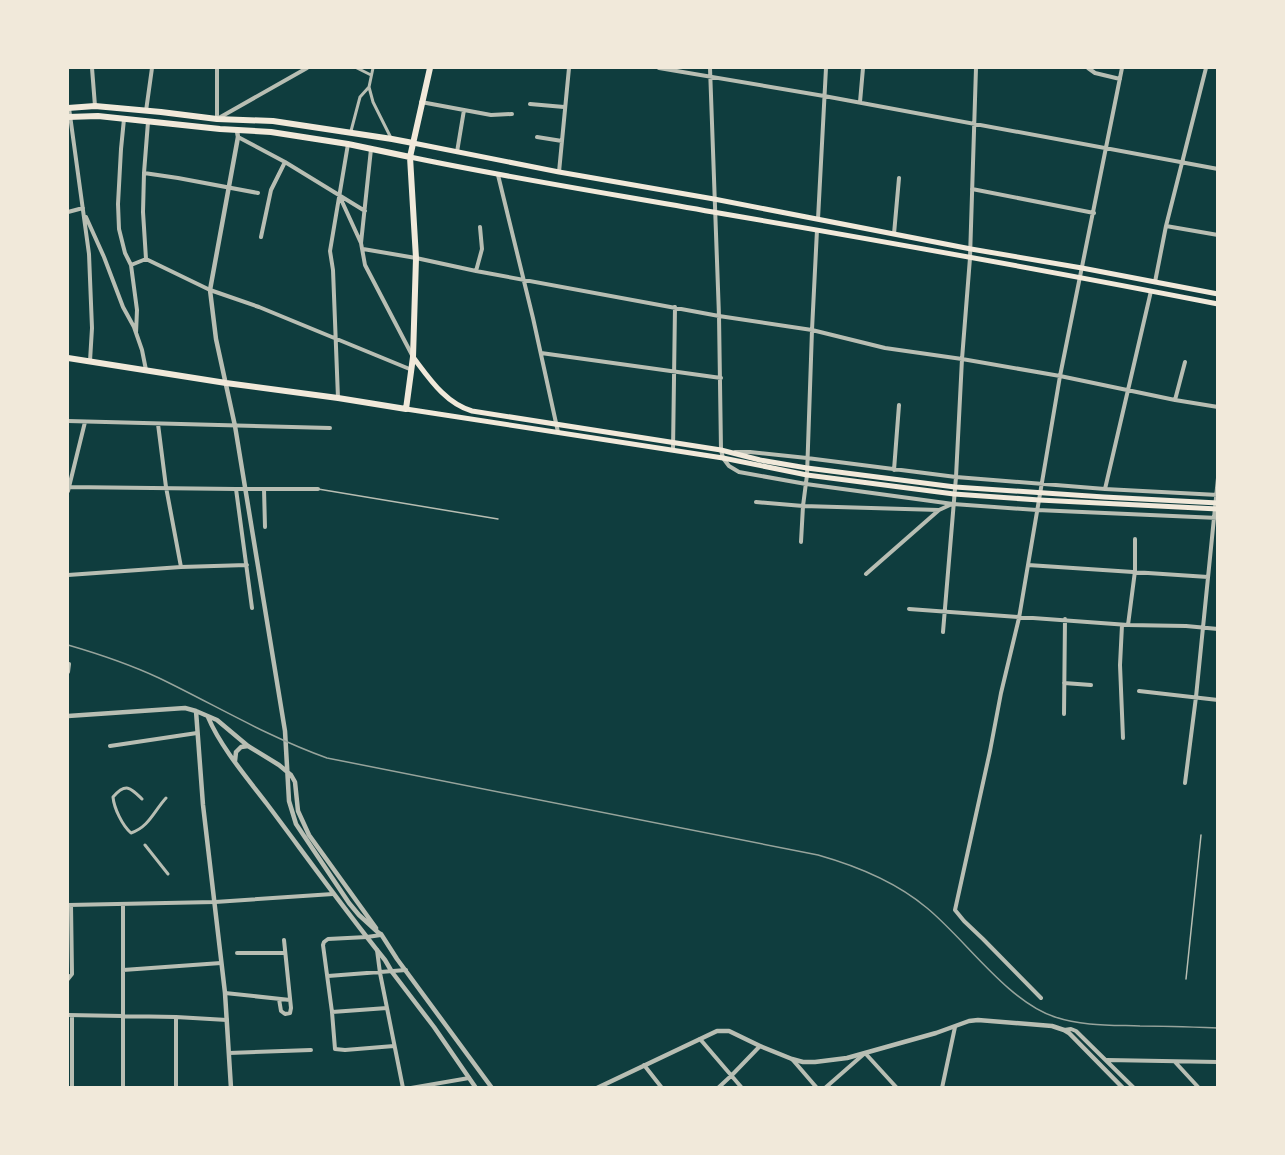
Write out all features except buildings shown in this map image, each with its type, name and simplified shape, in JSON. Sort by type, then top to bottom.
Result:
[{"type":"main road","points":[[406,409],[413,357],[416,258],[410,157],[430,68]]},
{"type":"main road","points":[[68,108],[95,106],[217,119],[273,121],[350,132],[1218,294]]},
{"type":"main road","points":[[69,117],[98,116],[238,134],[271,132],[348,144],[498,175],[1080,277],[1218,304]]},
{"type":"main road","points":[[413,357],[444,395],[456,404],[472,411],[721,450],[807,471],[955,487],[1216,506]]},
{"type":"main road","points":[[68,358],[954,494],[1039,500],[1216,506]]},
{"type":"street","points":[[92,68],[95,106]]},
{"type":"street","points":[[146,111],[152,68]]},
{"type":"street","points":[[217,68],[217,119],[307,68]]},
{"type":"street","points":[[357,68],[371,75]]},
{"type":"street","points":[[373,68],[369,87],[373,102],[392,139]]},
{"type":"street","points":[[559,172],[569,68]]},
{"type":"street","points":[[659,68],[860,102],[1218,169]]},
{"type":"street","points":[[710,68],[721,378],[721,450],[729,466],[745,474],[953,504],[1216,518]]},
{"type":"street","points":[[818,220],[826,68]]},
{"type":"street","points":[[860,102],[863,68]]},
{"type":"street","points":[[943,632],[971,249],[976,68]]},
{"type":"street","points":[[1088,68],[1095,74],[1120,79]]},
{"type":"street","points":[[1041,998],[955,910],[1019,618],[1060,376],[1122,68]]},
{"type":"street","points":[[1155,282],[1166,226],[1206,68]]},
{"type":"street","points":[[350,132],[360,97],[369,87]]},
{"type":"street","points":[[421,102],[491,115],[512,114]]},
{"type":"street","points":[[530,104],[564,107]]},
{"type":"street","points":[[68,108],[89,254],[92,328],[90,362]]},
{"type":"street","points":[[457,153],[464,110]]},
{"type":"street","points":[[124,119],[118,204],[119,230],[131,265],[137,310],[136,333]]},
{"type":"street","points":[[146,260],[143,212],[148,122]]},
{"type":"street","points":[[365,211],[238,134],[210,290],[216,339],[235,426],[285,731],[289,801],[296,824],[349,903],[381,935]]},
{"type":"street","points":[[537,137],[562,141]]},
{"type":"street","points":[[338,398],[333,270],[330,251],[348,144]]},
{"type":"street","points":[[360,243],[371,148]]},
{"type":"street","points":[[261,237],[271,190],[285,162]]},
{"type":"street","points":[[144,173],[258,193]]},
{"type":"street","points":[[498,175],[558,432]]},
{"type":"street","points":[[894,234],[899,178]]},
{"type":"street","points":[[972,189],[1094,213]]},
{"type":"street","points":[[339,195],[363,249],[365,265],[413,357]]},
{"type":"street","points":[[68,212],[84,211]]},
{"type":"street","points":[[84,211],[136,333],[146,370]]},
{"type":"street","points":[[1166,226],[1218,235]]},
{"type":"street","points":[[476,271],[482,249],[480,227]]},
{"type":"street","points":[[801,542],[807,471],[817,230]]},
{"type":"street","points":[[363,249],[719,316],[812,330],[885,348],[1060,376],[1218,407]]},
{"type":"street","points":[[131,265],[146,260],[210,290],[259,307],[412,370]]},
{"type":"street","points":[[1105,489],[1151,291]]},
{"type":"street","points":[[673,450],[675,307]]},
{"type":"street","points":[[541,353],[721,378]]},
{"type":"street","points":[[1175,400],[1185,362]]},
{"type":"street","points":[[894,470],[899,405]]},
{"type":"street","points":[[68,421],[330,428]]},
{"type":"street","points":[[85,422],[68,488],[318,489]]},
{"type":"street","points":[[158,424],[166,487],[181,567]]},
{"type":"street","points":[[731,452],[807,458],[956,477],[1217,495]]},
{"type":"street","points":[[1185,783],[1216,518],[1218,478]]},
{"type":"street","points":[[236,489],[252,608]]},
{"type":"street","points":[[264,489],[265,527]]},
{"type":"street","points":[[756,502],[803,506],[939,510]]},
{"type":"street","points":[[866,574],[939,510],[953,504]]},
{"type":"street","points":[[1128,625],[1135,539]]},
{"type":"street","points":[[68,575],[247,565]]},
{"type":"street","points":[[1028,565],[1208,577]]},
{"type":"street","points":[[909,609],[1122,625],[1218,629]]},
{"type":"street","points":[[1064,714],[1065,619]]},
{"type":"street","points":[[1122,625],[1120,665],[1123,738]]},
{"type":"street","points":[[68,672],[69,664]]},
{"type":"street","points":[[1064,683],[1091,685]]},
{"type":"street","points":[[1139,691],[1218,700]]},
{"type":"street","points":[[68,716],[185,708],[217,720],[248,746],[291,775],[295,782],[298,811],[309,835],[492,1088]]},
{"type":"street","points":[[196,711],[203,805],[225,993],[231,1088]]},
{"type":"street","points":[[208,717],[212,727],[236,762],[333,894],[385,960],[476,1088]]},
{"type":"street","points":[[110,746],[197,733]]},
{"type":"street","points":[[236,762],[236,752],[241,747],[248,746]]},
{"type":"street","points":[[142,799],[132,789],[126,788],[122,788],[113,797],[119,816],[131,833],[147,824],[166,798]]},
{"type":"street","points":[[145,845],[168,874]]},
{"type":"street","points":[[68,980],[72,974],[69,905],[215,902],[333,894]]},
{"type":"street","points":[[123,905],[123,1088]]},
{"type":"street","points":[[359,915],[367,937]]},
{"type":"street","points":[[381,935],[328,939],[324,942],[335,1049],[394,1046]]},
{"type":"street","points":[[279,999],[281,1011],[285,1014],[290,1013],[284,940]]},
{"type":"street","points":[[377,950],[403,1088]]},
{"type":"street","points":[[237,953],[285,953]]},
{"type":"street","points":[[123,970],[221,963]]},
{"type":"street","points":[[328,976],[406,970]]},
{"type":"street","points":[[225,993],[290,1000]]},
{"type":"street","points":[[332,1012],[387,1008]]},
{"type":"street","points":[[72,1088],[70,1016],[227,1020]]},
{"type":"street","points":[[176,1017],[176,1088]]},
{"type":"street","points":[[600,1087],[717,1030],[729,1031],[792,1059],[815,1062],[847,1058],[969,1022],[989,1020],[1052,1026],[1064,1030],[1123,1088]]},
{"type":"street","points":[[434,1027],[444,1021]]},
{"type":"street","points":[[942,1088],[955,1027]]},
{"type":"street","points":[[1064,1030],[1076,1031],[1134,1088]]},
{"type":"street","points":[[699,1038],[742,1088]]},
{"type":"street","points":[[718,1088],[760,1046]]},
{"type":"street","points":[[229,1053],[311,1050]]},
{"type":"street","points":[[825,1088],[865,1053]]},
{"type":"street","points":[[865,1053],[897,1088]]},
{"type":"street","points":[[792,1059],[817,1088]]},
{"type":"street","points":[[1107,1060],[1218,1062]]},
{"type":"street","points":[[1174,1061],[1199,1088]]},
{"type":"street","points":[[644,1065],[662,1088]]},
{"type":"street","points":[[411,1088],[469,1078]]},
{"type":"lane","points":[[318,489],[498,519]]},
{"type":"lane","points":[[1186,979],[1200,835]]},
{"type":"railway","points":[[68,645],[148,673],[263,731],[327,758],[818,855],[847,864],[889,882],[915,898],[942,921],[988,969],[1020,998],[1055,1017],[1097,1024],[1218,1028]]}]
